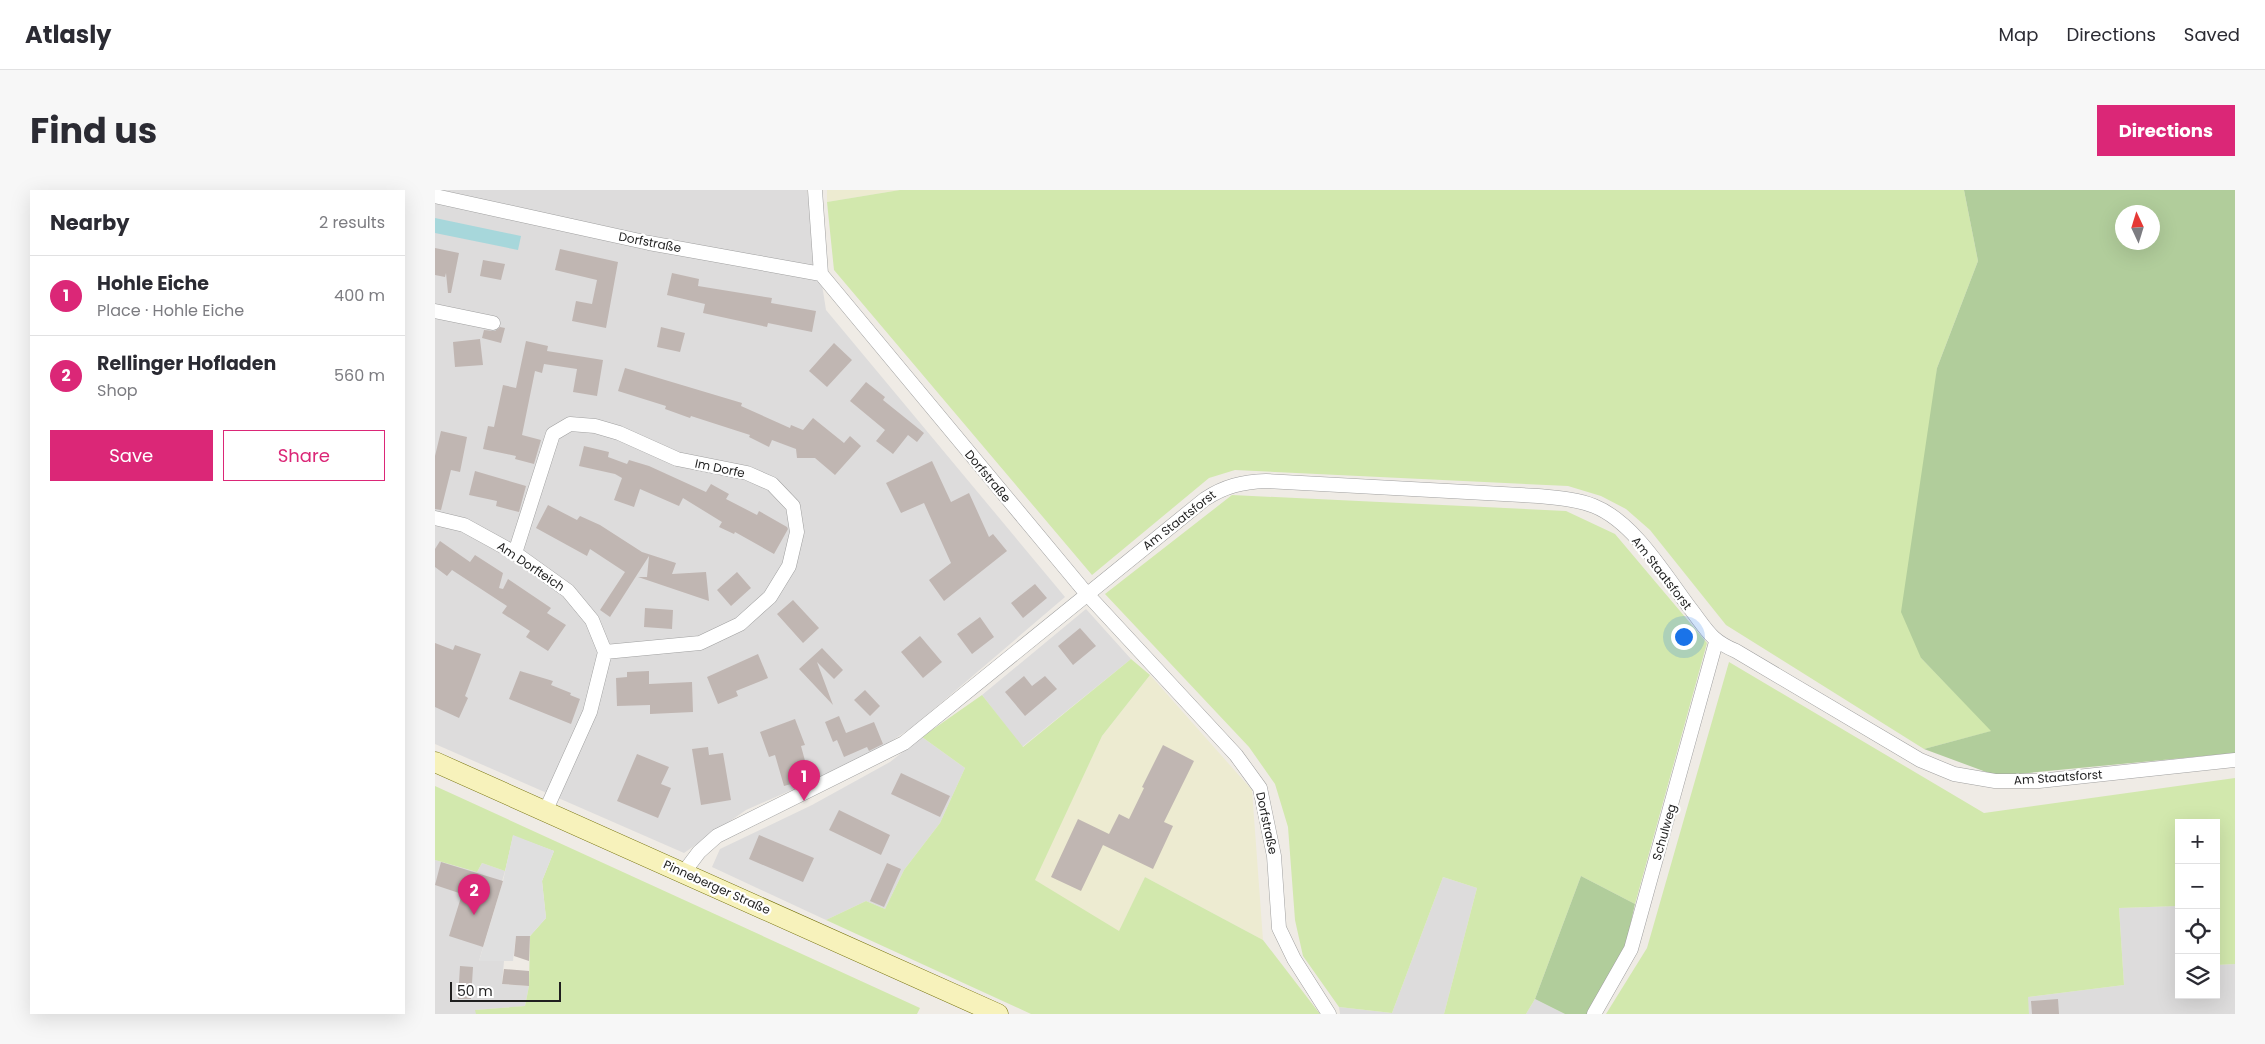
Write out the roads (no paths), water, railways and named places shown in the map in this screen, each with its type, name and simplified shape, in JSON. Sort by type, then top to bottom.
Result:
[{"type":"main road","name":"Pinneberger Straße","points":[[435,762],[998,1014]]},
{"type":"street","points":[[815,190],[821,274]]},
{"type":"street","name":"Dorfstraße","points":[[435,196],[649,243],[821,274],[1087,593],[1236,755],[1260,788],[1274,856],[1279,928],[1294,959],[1329,1014]]},
{"type":"street","points":[[435,311],[493,323]]},
{"type":"street","name":"Im Dorfe","points":[[515,553],[553,434],[570,424],[595,426],[619,433],[677,459],[747,473],[772,484],[793,506],[797,532],[789,566],[770,597],[740,624],[701,643],[605,652]]},
{"type":"street","name":"Am Staatsforst","points":[[684,872],[699,852],[717,836],[904,743],[1205,499],[1223,487],[1244,481],[1566,498],[1595,507],[1617,520],[1639,540],[1716,642],[1736,651],[1920,760],[1954,774],[1995,781],[2039,781],[2235,760]]},
{"type":"street","name":"Am Dorfteich","points":[[435,518],[464,526],[515,553],[567,591],[592,620],[605,652]]},
{"type":"street","name":"Schulweg","points":[[1593,1014],[1631,948],[1716,642]]},
{"type":"street","points":[[545,812],[590,712],[605,652]]},
{"type":"water","points":[[435,218],[521,236],[518,250],[435,233]]},
{"type":"place","name":"Hohle Eiche","points":[[804,801]]},
{"type":"place","name":"Rellinger Hofladen","points":[[474,915]]}]
